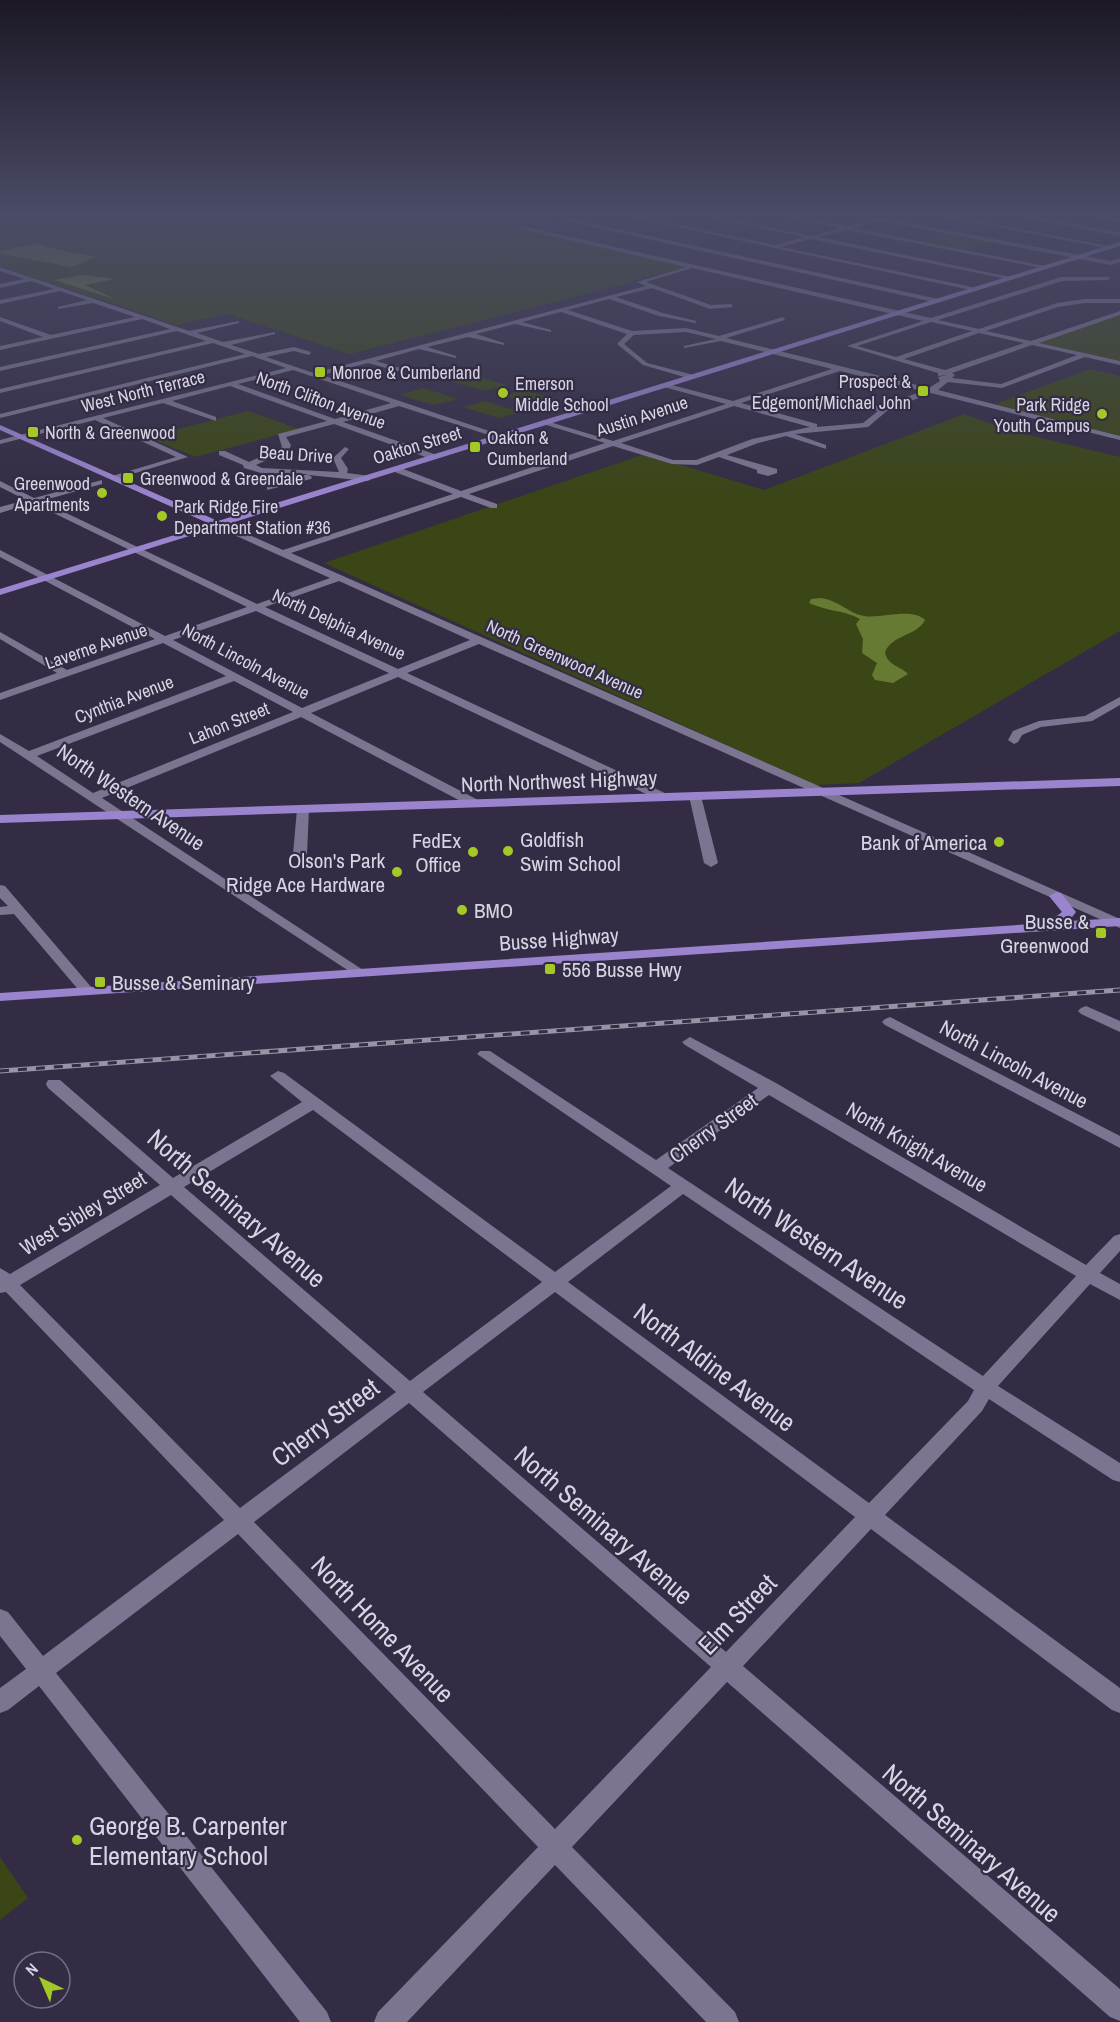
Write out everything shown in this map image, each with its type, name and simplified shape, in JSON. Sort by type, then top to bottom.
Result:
[{"type":"main road","name":"Oakton Street","points":[[0,592],[913,308]]},
{"type":"main road","name":"North Greenwood Avenue","points":[[0,427],[217,524]]},
{"type":"main road","name":"North Northwest Highway","points":[[0,819],[1120,782]]},
{"type":"main road","points":[[1046,927],[1068,915],[1068,908],[1056,896]]},
{"type":"main road","name":"Busse Highway","points":[[0,997],[1119,923]]},
{"type":"street","points":[[115,308],[498,437]]},
{"type":"street","points":[[314,375],[573,308]]},
{"type":"street","points":[[641,308],[661,315],[700,318]]},
{"type":"street","points":[[686,330],[709,308]]},
{"type":"street","points":[[876,308],[1120,363]]},
{"type":"street","points":[[969,308],[850,346],[947,376],[1002,386],[1085,355]]},
{"type":"street","points":[[896,359],[1052,308]]},
{"type":"street","points":[[563,311],[632,333],[686,330],[1120,438]]},
{"type":"street","points":[[931,391],[928,386],[936,378],[947,376],[1030,343],[1120,314]]},
{"type":"street","points":[[0,348],[142,317]]},
{"type":"street","points":[[0,319],[50,337]]},
{"type":"street","points":[[687,347],[723,339],[783,320]]},
{"type":"street","points":[[188,333],[237,322]]},
{"type":"street","points":[[516,323],[549,331]]},
{"type":"street","points":[[0,369],[177,329]]},
{"type":"street","points":[[224,344],[273,333]]},
{"type":"street","points":[[632,333],[620,344],[645,364],[691,377]]},
{"type":"street","points":[[470,335],[502,344]]},
{"type":"street","points":[[0,391],[214,341]]},
{"type":"street","points":[[421,348],[454,357]]},
{"type":"street","points":[[0,416],[255,355],[290,349],[309,353]]},
{"type":"street","points":[[369,361],[401,371]]},
{"type":"street","name":"West North Terrace","points":[[0,442],[293,368]]},
{"type":"street","name":"Austin Avenue","points":[[282,553],[841,368]]},
{"type":"street","points":[[667,385],[734,403],[803,426],[829,428],[865,425],[882,410],[937,388],[947,376]]},
{"type":"street","name":"North Clifton Avenue","points":[[231,384],[434,457]]},
{"type":"street","points":[[165,400],[213,419]]},
{"type":"street","points":[[857,403],[882,410]]},
{"type":"street","points":[[335,422],[399,404]]},
{"type":"street","points":[[96,418],[184,457],[113,477]]},
{"type":"street","name":"Beau Drive","points":[[287,447],[281,436],[335,422]]},
{"type":"street","points":[[546,422],[672,462],[688,464],[803,426]]},
{"type":"street","points":[[786,433],[823,447],[833,448]]},
{"type":"street","name":"Beau Drive","points":[[233,459],[287,447]]},
{"type":"street","name":"Beau Drive","points":[[247,466],[287,447]]},
{"type":"street","points":[[343,474],[344,469],[336,458],[345,449]]},
{"type":"street","name":"Beau Drive","points":[[222,453],[247,466],[268,471],[324,472],[367,478]]},
{"type":"street","points":[[720,455],[762,469]]},
{"type":"street","points":[[395,469],[494,506]]},
{"type":"street","points":[[270,488],[324,472]]},
{"type":"street","name":"Beau Drive","points":[[343,474],[354,482]]},
{"type":"street","points":[[0,510],[99,482]]},
{"type":"street","name":"North Delphia Avenue","points":[[0,484],[134,550],[663,797]]},
{"type":"street","name":"North Greenwood Avenue","points":[[217,524],[1119,923]]},
{"type":"street","name":"North Lincoln Avenue","points":[[0,553],[474,803]]},
{"type":"street","name":"Laverne Avenue","points":[[0,697],[339,578]]},
{"type":"street","points":[[0,635],[66,674]]},
{"type":"street","name":"Lahon Street","points":[[92,798],[479,640]]},
{"type":"street","name":"Cynthia Avenue","points":[[28,755],[234,677]]},
{"type":"street","points":[[1014,740],[1017,733],[1039,724],[1088,719],[1120,700]]},
{"type":"street","name":"North Western Avenue","points":[[0,737],[358,973]]},
{"type":"street","points":[[695,796],[711,863]]},
{"type":"street","points":[[300,854],[303,809]]},
{"type":"street","points":[[0,890],[87,991]]},
{"type":"street","points":[[0,911],[18,910]]},
{"type":"street","points":[[1086,1011],[1120,1027]]},
{"type":"street","name":"North Lincoln Avenue","points":[[890,1022],[1120,1143]]},
{"type":"street","name":"North Knight Avenue","points":[[690,1042],[1120,1293]]},
{"type":"street","name":"North Western Avenue","points":[[485,1054],[985,1387],[1120,1474]]},
{"type":"street","name":"North Aldine Avenue","points":[[278,1076],[1120,1702]]},
{"type":"street","name":"North Seminary Avenue","points":[[54,1084],[408,1393],[1120,2007]]},
{"type":"street","name":"Cherry Street","points":[[656,1168],[770,1087]]},
{"type":"street","name":"West Sibley Street","points":[[3,1282],[171,1187],[314,1102]]},
{"type":"street","name":"Cherry Street","points":[[0,1702],[682,1186]]},
{"type":"street","name":"Elm Street","points":[[388,2022],[975,1406],[985,1387],[1120,1240]]},
{"type":"street","name":"North Home Avenue","points":[[3,1282],[239,1521],[725,2022]]},
{"type":"street","points":[[0,1619],[317,2022]]},
{"type":"shaded area","points":[[127,308],[529,308],[350,354],[228,314],[177,325]]},
{"type":"shaded area","points":[[1120,315],[1120,361],[1038,343],[1038,342]]},
{"type":"shaded area","points":[[1090,369],[1120,376],[1120,436],[995,404]]},
{"type":"shaded area","points":[[472,375],[507,385],[485,391],[449,381]]},
{"type":"shaded area","points":[[424,388],[458,399],[434,405],[400,395]]},
{"type":"shaded area","points":[[523,390],[559,400],[539,406],[503,396]]},
{"type":"shaded area","points":[[485,401],[521,412],[499,418],[463,407]]},
{"type":"shaded area","points":[[248,411],[299,429],[196,457],[146,437]]},
{"type":"shaded area","points":[[964,414],[1012,431],[1120,457],[1120,631],[859,783],[815,785],[324,563],[645,454],[764,490]]},
{"type":"shaded area","points":[[821,598],[833,601],[864,616],[912,614],[925,620],[916,629],[889,646],[885,652],[891,663],[908,674],[893,683],[875,680],[872,675],[877,663],[862,653],[863,639],[856,624],[860,619],[809,603],[811,599]]},
{"type":"shaded area","points":[[0,1857],[28,1898],[0,1920]]},
{"type":"railway","points":[[0,1071],[1120,990]]},
{"type":"place","name":"Monroe & Cumberland","points":[[320,372]]},
{"type":"place","name":"Prospect & Edgemont/Michael John","points":[[923,391]]},
{"type":"place","name":"Emerson Middle School","points":[[503,393]]},
{"type":"place","name":"Park Ridge Youth Campus","points":[[1102,414]]},
{"type":"place","name":"North & Greenwood","points":[[33,432]]},
{"type":"place","name":"Oakton & Cumberland","points":[[475,447]]},
{"type":"place","name":"Greenwood & Greendale","points":[[128,478]]},
{"type":"place","name":"Greenwood Apartments","points":[[102,493]]},
{"type":"place","name":"Park Ridge Fire Department Station #36","points":[[162,516]]},
{"type":"place","name":"Bank of America","points":[[999,842]]},
{"type":"place","name":"Goldfish Swim School","points":[[508,851]]},
{"type":"place","name":"FedEx Office","points":[[473,852]]},
{"type":"place","name":"Olson's Park Ridge Ace Hardware","points":[[397,872]]},
{"type":"place","name":"BMO","points":[[462,910]]},
{"type":"place","name":"Busse & Greenwood","points":[[1101,933]]},
{"type":"place","name":"556 Busse Hwy","points":[[550,969]]},
{"type":"place","name":"Busse & Seminary","points":[[100,982]]},
{"type":"place","name":"George B. Carpenter Elementary School","points":[[77,1840]]}]
